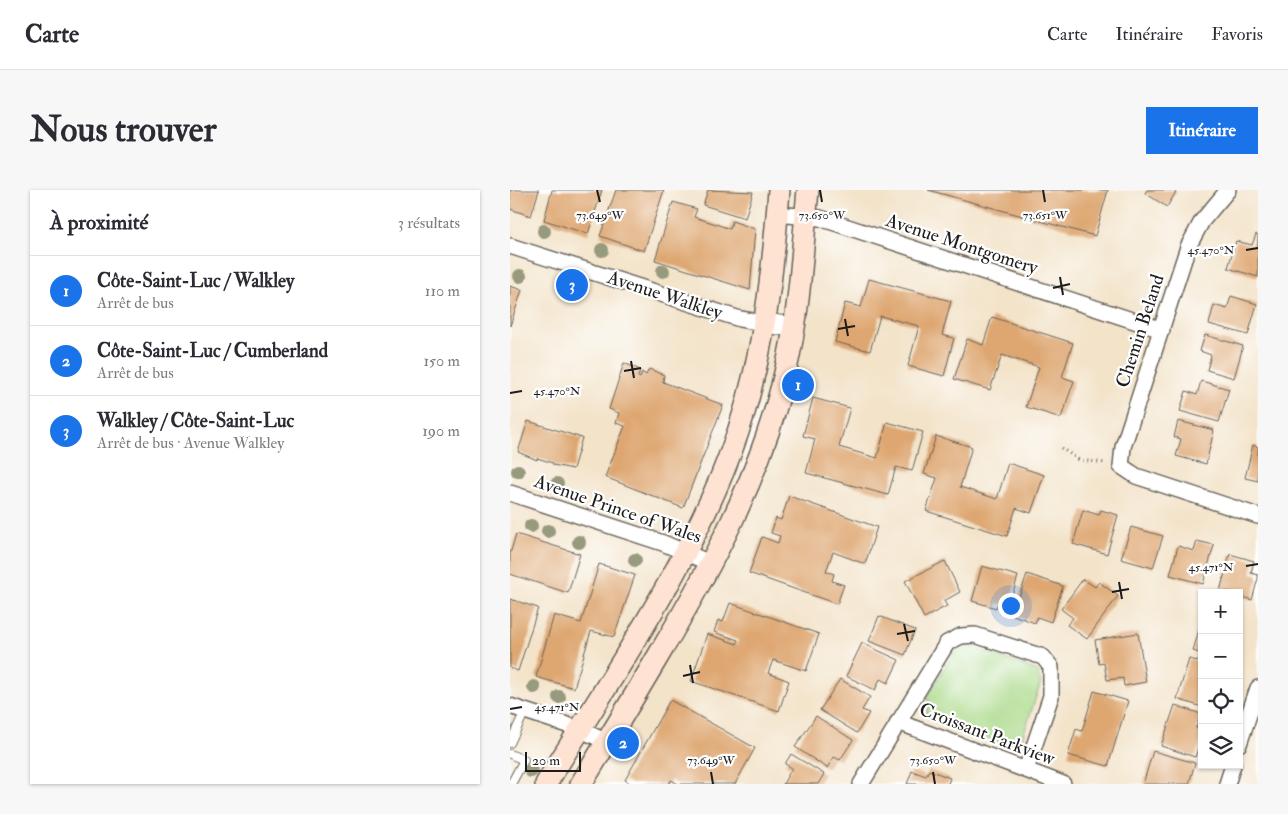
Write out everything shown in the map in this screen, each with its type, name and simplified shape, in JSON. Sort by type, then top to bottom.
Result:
[{"type":"main road","points":[[546,784],[684,551],[719,482],[752,384],[772,275],[779,190]]},
{"type":"main road","points":[[581,784],[712,564],[743,501],[762,452],[786,373],[802,272],[808,190]]},
{"type":"street","name":"Chemin Beland","points":[[1121,466],[1123,446],[1188,247],[1202,221],[1228,190]]},
{"type":"street","name":"Avenue Montgomery","points":[[777,214],[820,218],[1162,330]]},
{"type":"street","name":"Avenue Walkley","points":[[510,246],[740,319],[794,327]]},
{"type":"street","points":[[1121,466],[1136,476],[1258,516]]},
{"type":"street","name":"Avenue Prince of Wales","points":[[510,493],[684,551],[712,564]]},
{"type":"street","points":[[860,784],[947,643],[961,636],[975,635],[1042,657],[1051,667],[1051,696],[1026,770]]},
{"type":"street","points":[[1243,732],[1258,688]]},
{"type":"street","points":[[510,706],[579,729],[607,742]]},
{"type":"street","name":"Croissant Parkview","points":[[898,722],[1062,784]]},
{"type":"street","points":[[1226,784],[1231,769]]},
{"type":"lane","points":[[510,743],[525,711]]},
{"type":"lane","points":[[510,754],[524,760],[510,784]]},
{"type":"path","points":[[1061,448],[1079,460],[1121,466]]},
{"type":"green space","points":[[966,645],[1037,671],[1041,682],[1022,739],[1019,738],[1014,744],[1006,745],[929,716],[926,713],[929,701],[926,699],[955,650]]},
{"type":"building","points":[[510,190],[539,190],[531,216],[510,209]]},
{"type":"building","points":[[552,190],[602,190],[588,234],[544,220]]},
{"type":"building","points":[[616,190],[664,190],[644,251],[600,236]]},
{"type":"building","points":[[708,190],[753,192],[745,218],[703,205]]},
{"type":"building","points":[[928,190],[1108,190],[1095,236]]},
{"type":"building","points":[[1147,190],[1177,190],[1167,207],[1145,193]]},
{"type":"building","points":[[673,202],[697,209],[694,217],[730,229],[732,221],[755,229],[750,290],[655,260]]},
{"type":"building","points":[[1256,234],[1258,235],[1258,277],[1228,268],[1236,241],[1252,245]]},
{"type":"building","points":[[869,279],[951,301],[942,335],[954,338],[944,376],[908,366],[919,326],[880,316],[870,351],[835,342],[845,303],[861,307]]},
{"type":"building","points":[[510,286],[522,290],[510,326]]},
{"type":"building","points":[[1231,296],[1257,304],[1248,335],[1209,324],[1214,305],[1227,309]]},
{"type":"building","points":[[992,317],[1073,343],[1062,377],[1074,381],[1061,418],[1026,407],[1039,367],[1002,355],[990,390],[954,379],[967,339],[983,345]]},
{"type":"building","points":[[1205,335],[1243,346],[1234,378],[1207,370],[1211,355],[1200,351]]},
{"type":"building","points":[[624,363],[640,370],[638,377],[640,378],[642,372],[646,375],[649,369],[664,375],[663,382],[723,405],[683,508],[605,477],[625,426],[616,423],[619,413],[609,409]]},
{"type":"building","points":[[1201,381],[1229,389],[1219,422],[1180,411],[1186,391],[1197,395]]},
{"type":"building","points":[[813,398],[850,408],[839,447],[877,458],[887,422],[923,432],[912,471],[896,467],[888,495],[806,473],[815,439],[803,436]]},
{"type":"building","points":[[528,421],[582,438],[573,469],[553,465],[553,463],[537,458],[537,460],[518,452]]},
{"type":"building","points":[[1178,421],[1214,430],[1206,464],[1176,456],[1181,439],[1174,437]]},
{"type":"building","points":[[936,436],[972,447],[960,487],[997,499],[1008,463],[1044,475],[1031,513],[1016,508],[1007,536],[926,511],[937,478],[924,474]]},
{"type":"building","points":[[1253,445],[1258,447],[1258,481],[1245,478]]},
{"type":"building","points":[[789,496],[877,527],[865,564],[833,552],[826,571],[834,574],[832,581],[844,585],[837,604],[749,573],[762,537],[778,543],[780,536],[771,533],[776,518],[781,520]]},
{"type":"building","points":[[1083,510],[1099,515],[1101,510],[1118,515],[1107,554],[1073,544]]},
{"type":"building","points":[[1131,527],[1163,536],[1153,568],[1121,559]]},
{"type":"building","points":[[516,534],[580,554],[568,593],[510,574],[510,554]]},
{"type":"building","points":[[1197,541],[1214,545],[1203,584],[1170,575],[1178,546],[1194,551]]},
{"type":"building","points":[[1230,554],[1254,561],[1251,573],[1258,575],[1258,578],[1252,600],[1243,597],[1243,589],[1221,589]]},
{"type":"building","points":[[945,561],[960,592],[944,601],[947,606],[924,618],[905,581]]},
{"type":"building","points":[[599,564],[635,575],[614,637],[591,631],[574,688],[536,677],[554,615],[581,623]]},
{"type":"building","points":[[982,566],[1018,576],[1009,606],[998,603],[996,608],[972,601]]},
{"type":"building","points":[[1027,574],[1063,586],[1051,622],[1037,617],[1035,623],[1013,615]]},
{"type":"building","points":[[1083,579],[1095,587],[1099,582],[1118,596],[1087,639],[1067,625],[1073,618],[1061,609]]},
{"type":"building","points":[[510,599],[538,608],[518,671],[510,668]]},
{"type":"building","points":[[730,603],[819,634],[806,671],[773,660],[768,673],[789,681],[779,711],[691,681],[707,634],[737,644],[738,640],[714,632],[718,620],[723,622]]},
{"type":"building","points":[[879,616],[915,630],[905,655],[869,641]]},
{"type":"building","points":[[1138,633],[1146,682],[1124,686],[1123,678],[1107,680],[1104,663],[1099,664],[1095,640]]},
{"type":"building","points":[[1198,634],[1198,653],[1193,651]]},
{"type":"building","points":[[862,643],[899,660],[888,683],[880,679],[875,690],[846,676]]},
{"type":"building","points":[[1189,659],[1198,661],[1198,706],[1177,699]]},
{"type":"building","points":[[840,679],[870,697],[862,710],[869,713],[857,733],[820,710]]},
{"type":"building","points":[[1094,691],[1128,701],[1108,766],[1068,755],[1076,729],[1082,731]]},
{"type":"building","points":[[670,700],[755,748],[735,784],[678,784],[671,780],[669,784],[631,784],[625,780]]},
{"type":"building","points":[[1175,705],[1198,713],[1196,728],[1198,729],[1198,749],[1195,757],[1161,746]]},
{"type":"building","points":[[816,716],[853,740],[840,760],[834,757],[827,768],[795,747]]},
{"type":"building","points":[[1153,751],[1195,763],[1189,784],[1143,784]]},
{"type":"building","points":[[791,754],[824,774],[818,784],[783,784],[792,768],[785,764]]},
{"type":"building","points":[[929,770],[950,778],[948,784],[907,784],[912,771],[926,776]]},
{"type":"place","name":"Walkley / Côte-Saint-Luc","points":[[572,285]]},
{"type":"place","name":"Côte-Saint-Luc / Walkley","points":[[798,385]]},
{"type":"place","name":"Côte-Saint-Luc / Cumberland","points":[[623,743]]}]
